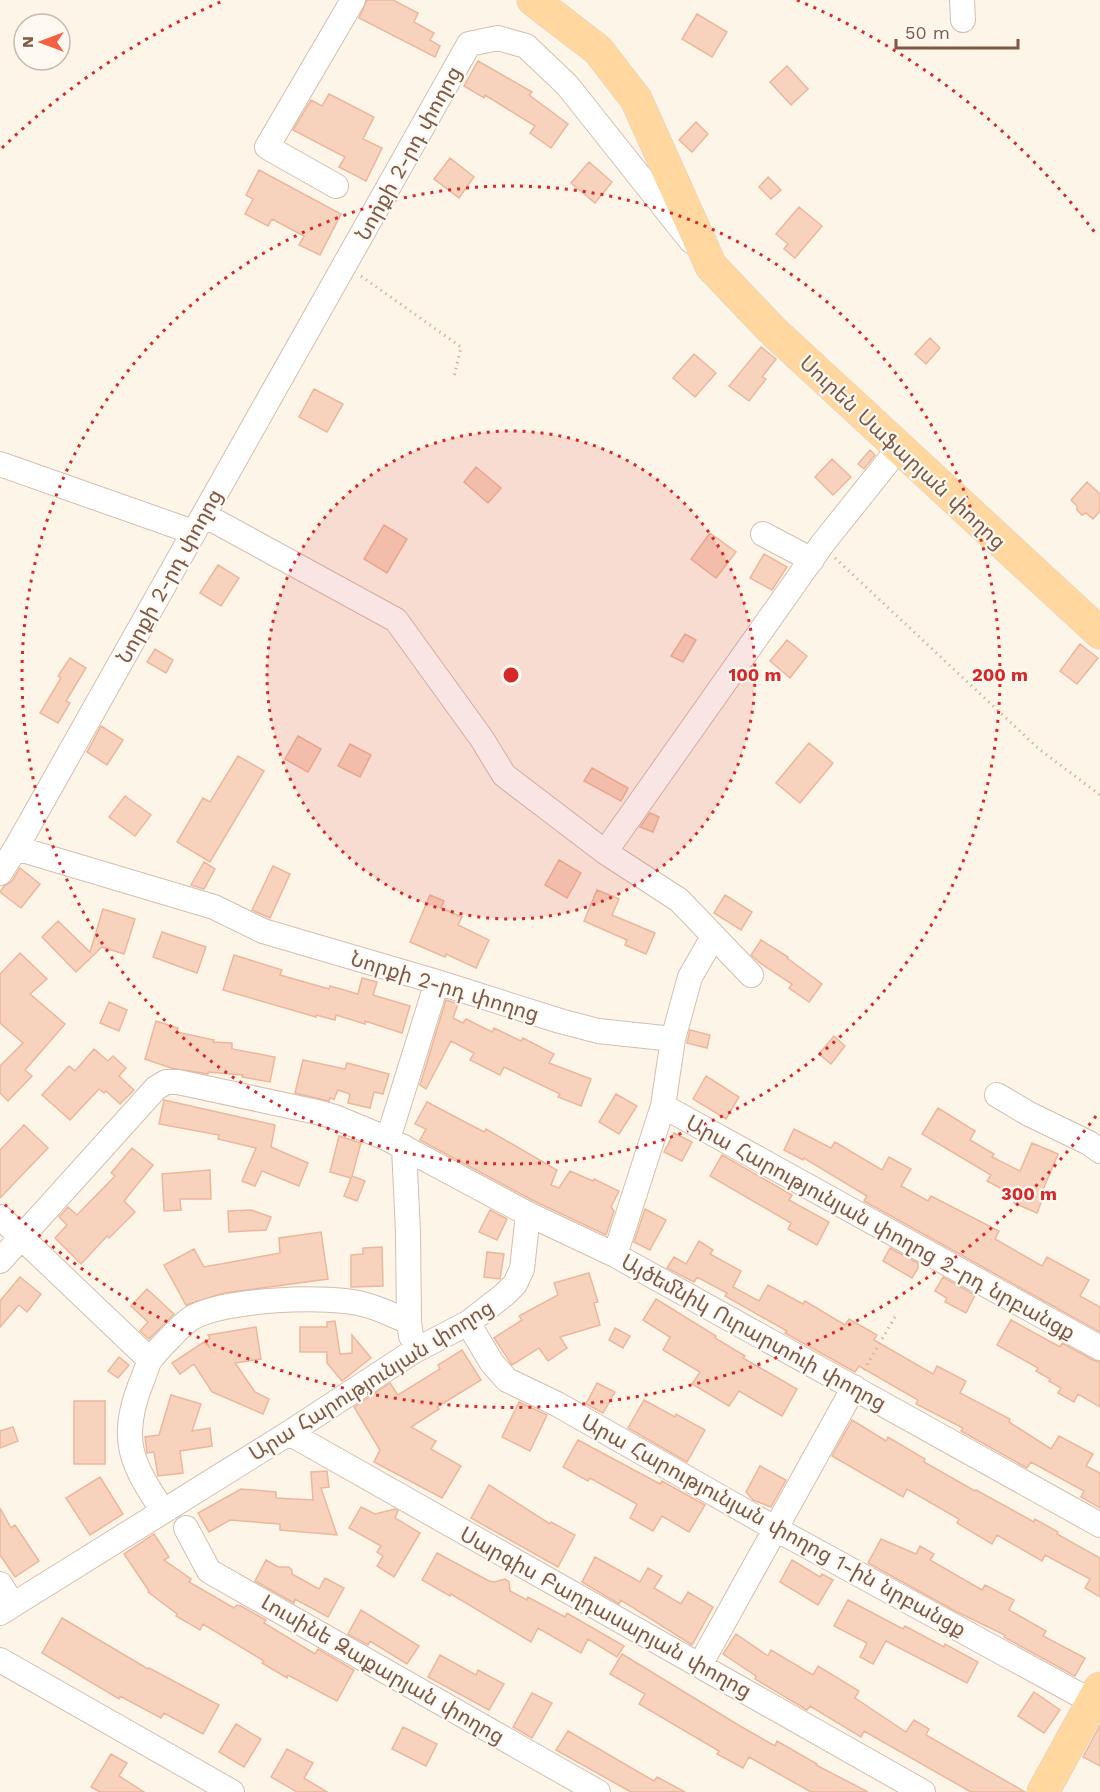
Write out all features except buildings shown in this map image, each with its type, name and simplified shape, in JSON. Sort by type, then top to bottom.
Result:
[{"type":"main road","points":[[534,0],[598,50],[636,99],[711,266]]},
{"type":"main road","name":"Սուրեն Սաֆարյան փողոց","points":[[711,266],[772,330],[1100,633]]},
{"type":"main road","points":[[1043,1792],[1097,1699]]},
{"type":"street","points":[[336,186],[267,147],[353,0]]},
{"type":"street","name":"Նորքի 2-րդ փողոց","points":[[0,873],[469,44],[498,38],[526,46],[567,85],[711,266]]},
{"type":"street","points":[[605,852],[817,553],[899,448]]},
{"type":"street","points":[[0,464],[199,524],[396,620],[482,739],[504,775],[605,852],[679,900],[751,975]]},
{"type":"street","points":[[763,534],[817,553]]},
{"type":"street","name":"Նորքի 2-րդ փողոց","points":[[16,848],[214,907],[263,931],[437,982],[560,1022],[598,1031],[673,1039]]},
{"type":"street","points":[[615,1254],[663,1106],[673,1039],[690,977],[713,937]]},
{"type":"street","points":[[414,1352],[409,1322],[408,1233],[396,1143],[437,982]]},
{"type":"street","name":"Այծեմնիկ Ուրարտուի փողոց","points":[[22,1237],[156,1088],[165,1082],[178,1082],[317,1112],[396,1143],[528,1214],[615,1254],[1100,1525]]},
{"type":"street","points":[[997,1095],[1100,1151]]},
{"type":"street","name":"Արա Հարությունյան փողոց 2-րդ նրբանցք","points":[[663,1106],[1100,1348]]},
{"type":"street","name":"Արա Հարությունյան փողոց","points":[[4,1600],[162,1511],[289,1433],[414,1352],[468,1323],[504,1296],[515,1284],[522,1269],[528,1214]]},
{"type":"street","points":[[0,1217],[150,1360]]},
{"type":"street","points":[[0,1261],[22,1237]]},
{"type":"street","name":"Արա Հարությունյան փողոց","points":[[162,1511],[141,1478],[133,1458],[130,1421],[134,1403],[150,1360],[190,1319],[224,1307],[301,1299],[334,1299],[365,1304],[409,1322]]},
{"type":"street","name":"Արա Հարությունյան փողոց 1-ին նրբանցք","points":[[468,1323],[492,1363],[507,1380],[557,1404],[776,1529],[1097,1699]]},
{"type":"street","points":[[700,1665],[854,1388]]},
{"type":"street","name":"Սարգիս Բաղդասարյան փողոց","points":[[289,1433],[923,1792]]},
{"type":"street","name":"Լուսինե Զաքարյան փողոց","points":[[186,1528],[209,1571],[598,1792]]},
{"type":"street","points":[[0,1660],[232,1792]]},
{"type":"path","points":[[345,264],[461,347],[454,376]]},
{"type":"path","points":[[817,553],[1039,749],[1100,795]]},
{"type":"path","points":[[854,1388],[895,1317]]}]
